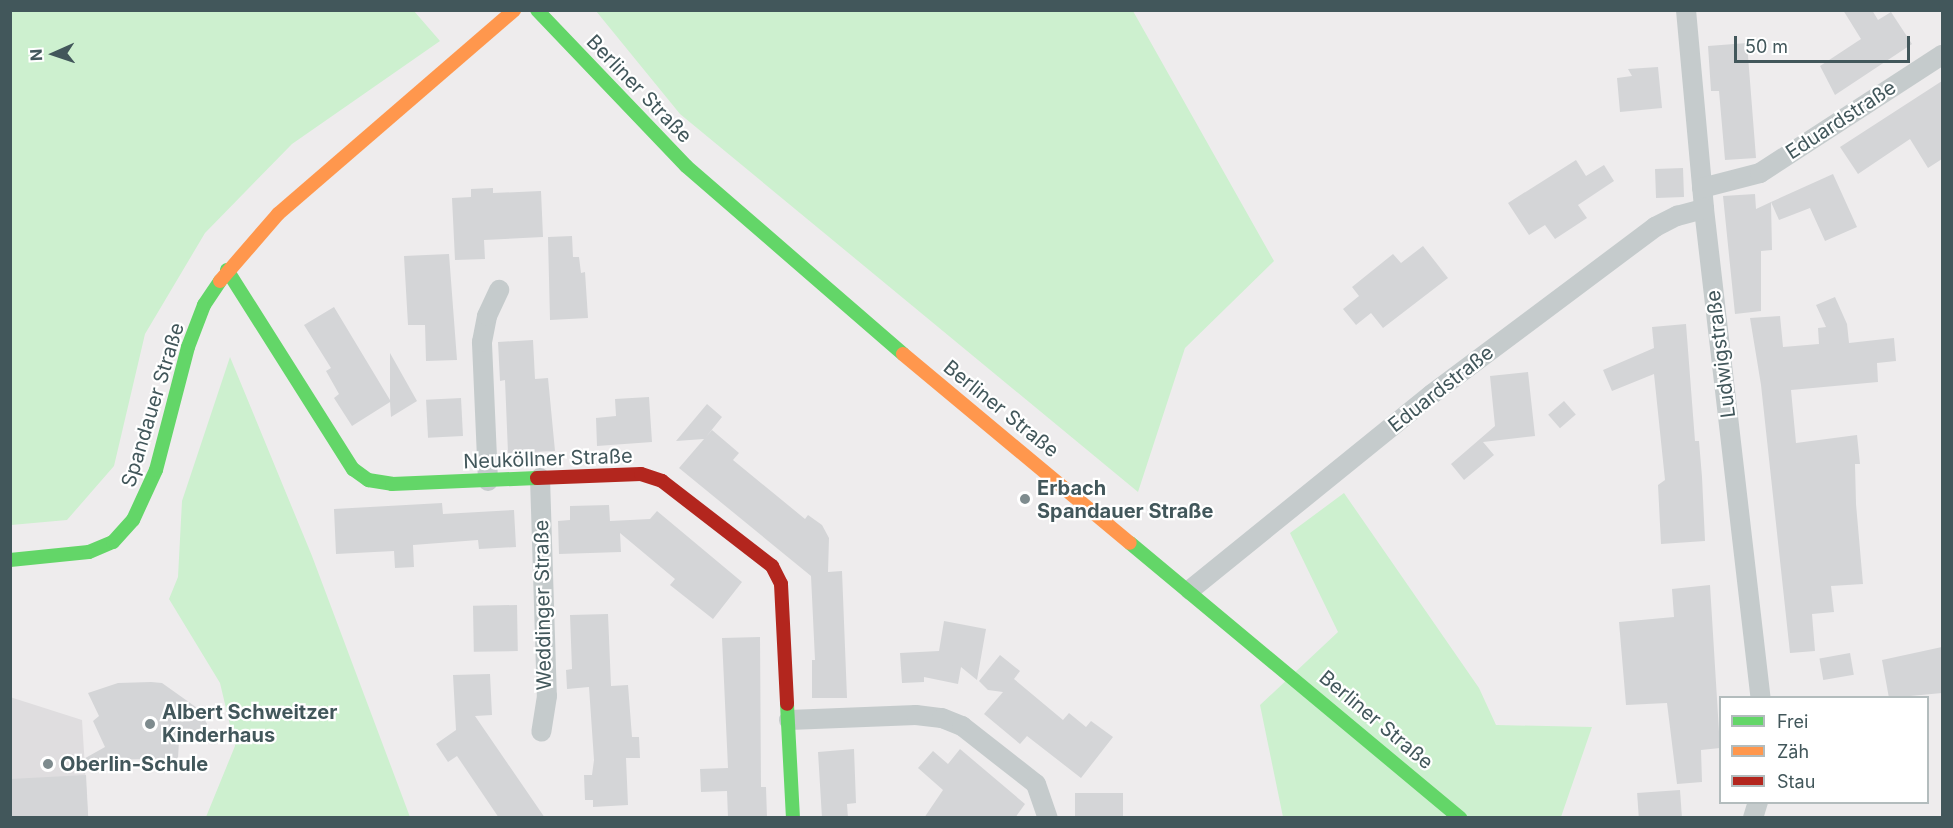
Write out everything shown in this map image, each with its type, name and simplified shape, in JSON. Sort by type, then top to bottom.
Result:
[{"type":"street","name":"Spandauer Straße","points":[[10,560],[89,552],[113,542],[133,520],[148,494],[188,347],[204,305],[227,270],[278,214],[514,10]]},
{"type":"street","name":"Berliner Straße","points":[[537,10],[686,166],[806,272],[1190,590],[1460,818]]},
{"type":"street","name":"Ludwigstraße","points":[[1686,10],[1704,209],[1761,696]]},
{"type":"street","name":"Eduardstraße","points":[[1702,188],[1760,173],[1942,55]]},
{"type":"street","name":"Eduardstraße","points":[[1190,590],[1432,394],[1655,227],[1677,216],[1704,209]]},
{"type":"street","name":"Neuköllner Straße","points":[[227,270],[353,469],[368,480],[392,483],[488,481],[640,474],[662,481],[772,566],[782,584],[793,818]]},
{"type":"street","points":[[488,481],[482,342],[487,316],[499,290]]},
{"type":"street","name":"Weddinger Straße","points":[[540,478],[547,696],[541,732]]},
{"type":"street","points":[[789,720],[916,715],[942,718],[962,726],[1036,784],[1048,818]]},
{"type":"shaded area","name":"Oberlin-Schule","points":[[10,697],[82,720],[88,817],[11,817]]},
{"type":"green space","points":[[11,10],[414,11],[440,41],[292,144],[205,233],[145,334],[114,466],[67,520],[11,525]]},
{"type":"green space","points":[[596,11],[1133,11],[1274,261],[1185,348],[1138,492],[680,114]]},
{"type":"green space","points":[[230,357],[312,556],[410,817],[206,817],[235,746],[220,683],[169,599],[178,577],[182,501]]},
{"type":"green space","points":[[1344,493],[1479,688],[1496,725],[1592,727],[1561,817],[1283,817],[1260,705],[1338,632],[1290,533]]},
{"type":"building","points":[[1843,10],[1872,10],[1878,20],[1891,12],[1912,44],[1835,95],[1820,66],[1861,39]]},
{"type":"building","points":[[1747,43],[1756,158],[1725,160],[1719,91],[1711,91],[1708,46]]},
{"type":"building","points":[[1658,67],[1662,108],[1620,112],[1617,78],[1632,76],[1628,69]]},
{"type":"building","points":[[1942,81],[1942,159],[1928,168],[1910,139],[1858,174],[1840,147]]},
{"type":"building","points":[[1576,160],[1586,176],[1604,165],[1614,181],[1578,205],[1587,218],[1555,239],[1545,225],[1529,235],[1508,203]]},
{"type":"building","points":[[1683,168],[1684,197],[1656,198],[1655,169]]},
{"type":"building","points":[[1833,174],[1857,227],[1825,241],[1810,208],[1779,220],[1771,202]]},
{"type":"building","points":[[493,188],[493,193],[541,191],[543,237],[484,240],[485,259],[455,260],[452,198],[471,197],[471,189]]},
{"type":"building","points":[[1755,194],[1756,209],[1771,202],[1772,250],[1761,251],[1761,311],[1735,314],[1723,196]]},
{"type":"building","points":[[572,236],[573,257],[579,257],[581,273],[585,272],[588,318],[550,320],[548,237]]},
{"type":"building","points":[[1423,246],[1448,278],[1383,328],[1371,313],[1356,325],[1343,309],[1359,296],[1352,287],[1393,254],[1401,263]]},
{"type":"building","points":[[449,254],[457,360],[426,361],[425,325],[408,325],[404,256]]},
{"type":"building","points":[[1835,297],[1847,324],[1849,343],[1894,338],[1896,361],[1877,363],[1878,382],[1791,390],[1796,443],[1857,435],[1860,464],[1855,464],[1856,504],[1863,584],[1831,586],[1834,612],[1812,614],[1815,651],[1790,653],[1761,385],[1750,318],[1780,316],[1783,347],[1819,344],[1818,328],[1826,327],[1816,305]]},
{"type":"building","points":[[334,307],[390,400],[390,353],[417,401],[391,417],[390,402],[352,426],[334,398],[339,394],[326,371],[331,368],[304,325]]},
{"type":"building","points":[[1686,324],[1695,441],[1699,441],[1705,541],[1661,544],[1658,485],[1665,480],[1654,374],[1612,391],[1603,370],[1654,348],[1652,327]]},
{"type":"building","points":[[533,340],[535,379],[548,378],[555,451],[508,453],[505,380],[500,381],[498,342]]},
{"type":"building","points":[[1528,372],[1535,436],[1483,442],[1494,455],[1464,480],[1451,464],[1495,426],[1490,376]]},
{"type":"building","points":[[649,397],[652,442],[597,446],[596,418],[616,416],[615,399]]},
{"type":"building","points":[[461,398],[463,436],[428,438],[426,400]]},
{"type":"building","points":[[1564,401],[1576,415],[1560,428],[1548,415]]},
{"type":"building","points":[[707,404],[722,417],[706,437],[712,430],[739,453],[733,460],[805,519],[808,515],[822,525],[829,538],[828,572],[842,571],[847,698],[812,698],[812,660],[815,660],[811,576],[679,468],[704,439],[676,441]]},
{"type":"building","points":[[442,503],[443,514],[514,510],[516,547],[479,549],[478,540],[413,545],[414,567],[395,568],[394,551],[336,554],[334,509]]},
{"type":"building","points":[[609,505],[610,521],[650,519],[657,511],[742,582],[713,619],[670,585],[675,579],[620,533],[621,552],[559,554],[558,521],[570,520],[570,506]]},
{"type":"building","points":[[1710,585],[1719,748],[1701,750],[1702,782],[1677,784],[1667,703],[1626,705],[1619,622],[1674,617],[1672,589]]},
{"type":"building","points":[[517,605],[518,651],[474,652],[473,606]]},
{"type":"building","points":[[608,614],[611,686],[628,685],[632,737],[639,737],[640,758],[626,758],[628,805],[593,807],[593,800],[585,800],[584,775],[592,775],[594,760],[589,687],[567,689],[566,670],[572,669],[570,615]]},
{"type":"building","points":[[944,621],[986,629],[977,680],[961,667],[958,684],[924,677],[924,682],[902,683],[900,653],[939,651]]},
{"type":"building","points":[[760,637],[761,787],[766,787],[767,818],[728,818],[727,791],[701,792],[700,769],[728,768],[722,638]]},
{"type":"building","points":[[1942,647],[1942,693],[1889,696],[1882,660]]},
{"type":"building","points":[[1850,653],[1854,675],[1823,680],[1819,658]]},
{"type":"building","points":[[1000,655],[1020,671],[1014,679],[1063,720],[1069,713],[1086,727],[1091,721],[1113,737],[1081,778],[1027,736],[1020,744],[984,714],[1003,692],[988,690],[979,681]]},
{"type":"building","points":[[490,674],[492,715],[475,716],[545,818],[499,818],[457,756],[448,762],[436,744],[456,730],[453,675]]},
{"type":"building","name":"Albert Schweitzer Kinderhaus","points":[[118,683],[162,683],[200,710],[208,726],[207,741],[179,741],[178,758],[80,761],[105,747],[93,721],[99,716],[88,693]]},
{"type":"building","points":[[854,749],[856,803],[847,804],[848,818],[822,818],[818,752]]},
{"type":"building","points":[[960,749],[1025,804],[1015,818],[924,818],[943,790],[918,768],[933,751],[948,764]]},
{"type":"building","points":[[86,775],[88,818],[12,818],[10,779]]},
{"type":"building","points":[[1680,790],[1682,818],[1639,818],[1637,793]]},
{"type":"building","points":[[1075,793],[1123,793],[1123,818],[1075,818]]},
{"type":"traffic: fast","points":[[537,10],[686,166],[903,354]]},
{"type":"traffic: fast","points":[[227,270],[353,469],[368,480],[392,484],[537,478]]},
{"type":"traffic: fast","points":[[10,560],[89,552],[113,542],[133,520],[156,470],[188,347],[204,305],[220,281]]},
{"type":"traffic: fast","points":[[1130,543],[1460,818]]},
{"type":"traffic: fast","points":[[787,704],[793,818]]},
{"type":"traffic: slow","points":[[220,281],[278,214],[514,10]]},
{"type":"traffic: slow","points":[[903,354],[1130,543]]},
{"type":"traffic: jam","points":[[537,478],[641,474],[662,481],[772,566],[781,584],[787,704]]},
{"type":"place","name":"Erbach Spandauer Straße","points":[[1025,499]]},
{"type":"place","name":"Albert Schweitzer Kinderhaus","points":[[150,724]]},
{"type":"place","name":"Oberlin-Schule","points":[[48,764]]}]
